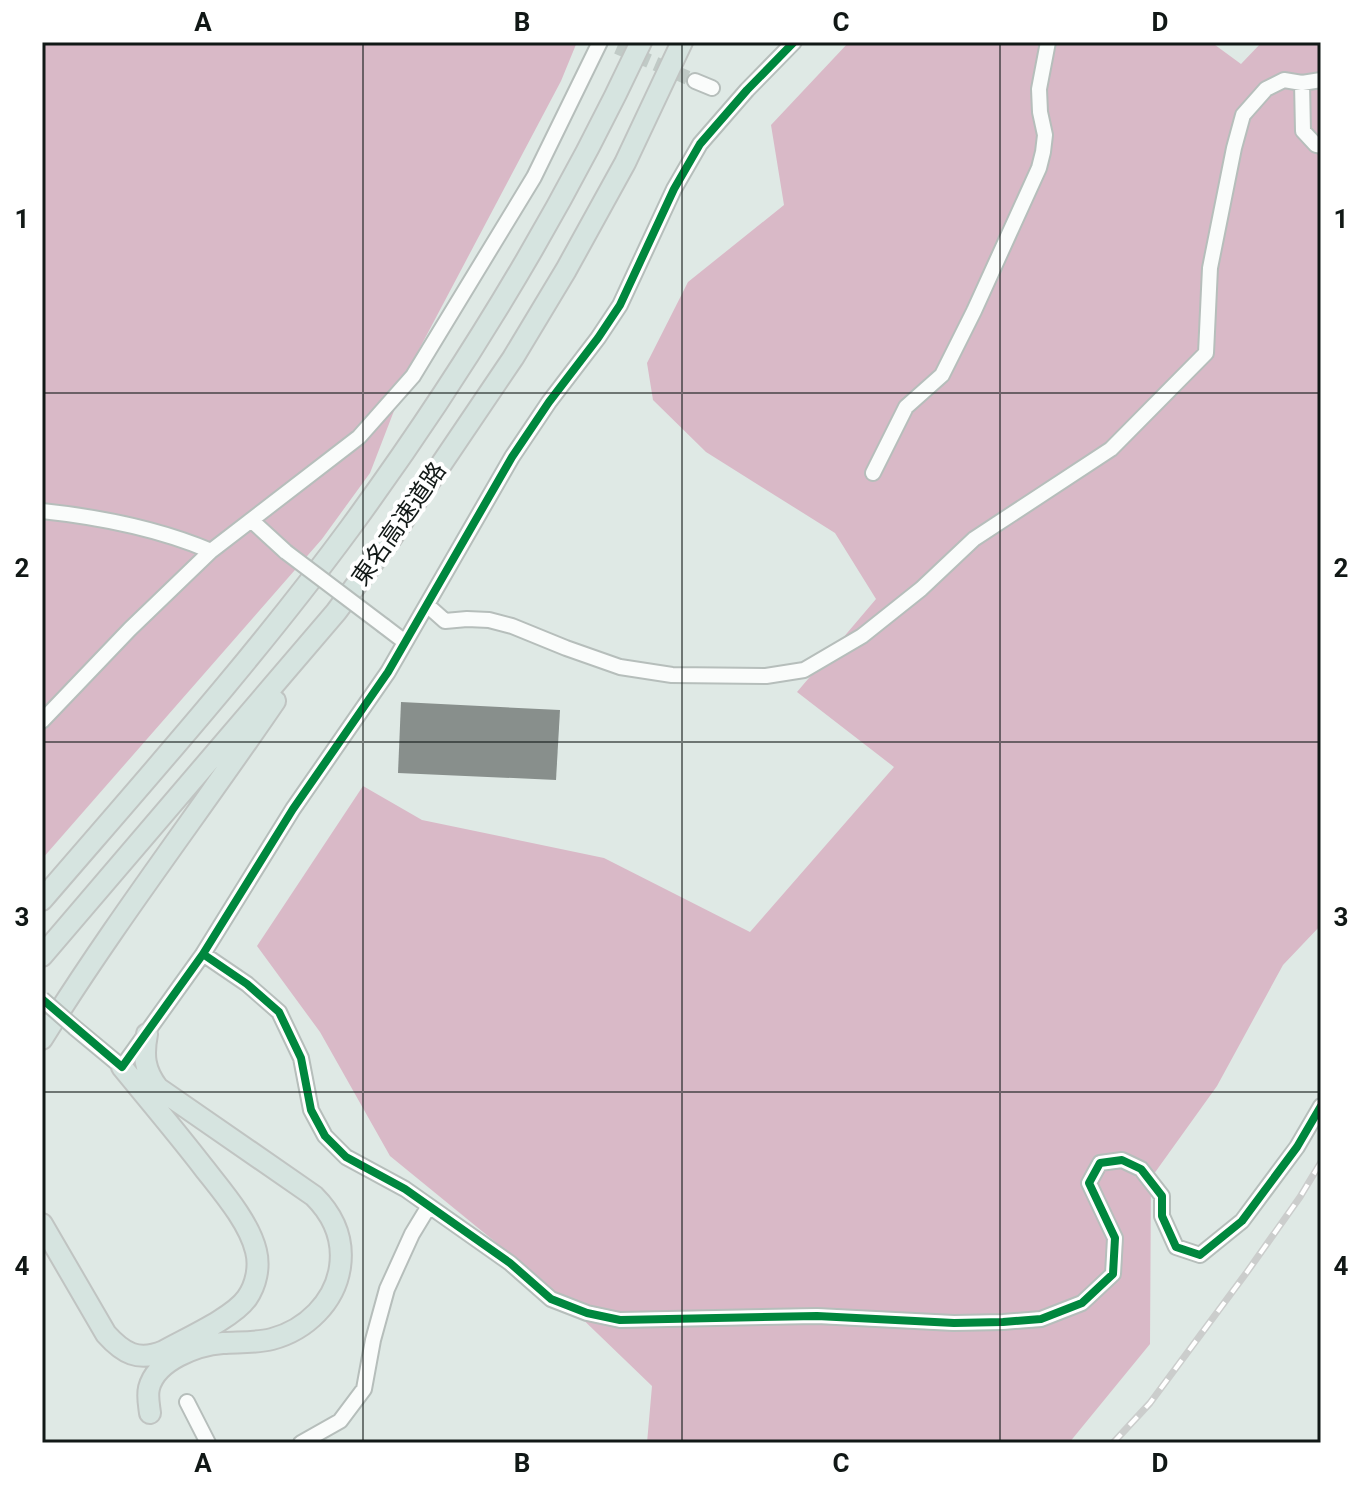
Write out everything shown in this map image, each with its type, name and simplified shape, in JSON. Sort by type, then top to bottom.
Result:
[{"type":"highway","name":"東名高速道路","points":[[42,900],[253,652],[349,529],[418,433],[484,332],[554,213],[610,109],[641,42]]},
{"type":"highway","name":"東名高速道路","points":[[42,956],[336,612],[392,537],[513,358],[566,270],[625,163],[682,42]]},
{"type":"highway","points":[[42,1039],[157,867],[336,612]]},
{"type":"highway","points":[[42,886],[122,808]]},
{"type":"highway","points":[[147,1034],[144,1059],[150,1078],[158,1088],[314,1196],[324,1206],[338,1232],[341,1262],[325,1304],[303,1325],[273,1338],[204,1346],[166,1364],[150,1385],[150,1413]]},
{"type":"highway","points":[[42,1224],[106,1334],[115,1344],[135,1355],[153,1356],[216,1321],[241,1305],[253,1288],[258,1265],[244,1225],[218,1186],[122,1067]]},
{"type":"street","points":[[42,999],[122,1067],[203,954],[293,809],[388,672],[512,457],[620,305],[674,189],[700,144],[794,42]]},
{"type":"street","points":[[873,473],[906,407],[942,375],[1039,168],[1045,135],[1039,89],[1048,42]]},
{"type":"street","points":[[42,721],[130,629],[211,551],[359,437],[413,376],[534,177],[608,44]]},
{"type":"street","points":[[427,605],[445,621],[489,620],[620,667],[672,675],[766,676],[804,670],[862,636],[921,589],[974,539],[1111,449],[1206,353],[1210,268],[1243,115],[1266,89],[1284,80],[1302,83],[1321,80]]},
{"type":"street","points":[[695,81],[712,88]]},
{"type":"street","points":[[1302,83],[1303,131],[1316,145],[1321,146]]},
{"type":"street","points":[[42,511],[141,527],[184,539],[211,551]]},
{"type":"street","points":[[251,520],[286,552],[405,642]]},
{"type":"street","points":[[203,954],[247,984],[279,1012],[301,1058],[311,1110],[325,1136],[346,1157],[405,1189],[510,1263],[551,1299],[587,1313],[620,1320],[817,1316],[954,1323],[1041,1319],[1082,1303],[1113,1274],[1115,1238],[1089,1183],[1100,1163],[1122,1160],[1141,1169],[1162,1196],[1162,1216],[1176,1247],[1200,1255],[1242,1221],[1297,1147],[1321,1106]]},
{"type":"street","points":[[301,1443],[340,1421],[364,1389],[387,1289],[412,1234],[429,1206]]},
{"type":"street","points":[[187,1402],[208,1443]]},
{"type":"shaded area","points":[[42,42],[577,42],[561,81],[414,359],[370,473],[322,539],[42,859]]},
{"type":"shaded area","points":[[849,42],[1211,42],[1241,64],[1262,42],[1321,42],[1321,925],[1283,965],[1217,1086],[1151,1178],[1150,1344],[1069,1443],[647,1443],[652,1386],[543,1281],[390,1156],[320,1032],[257,946],[363,786],[422,820],[604,858],[750,932],[894,767],[797,692],[876,599],[835,533],[706,452],[653,400],[647,363],[688,282],[784,205],[771,125]]},
{"type":"building","points":[[401,702],[560,710],[556,780],[398,773]]},
{"type":"tunnel","points":[[617,47],[695,81]]},
{"type":"railway","points":[[1113,1443],[1150,1403],[1247,1272],[1321,1162]]},
{"type":"cycle path","points":[[42,999],[122,1067],[203,954],[293,809],[388,672],[512,457],[620,305],[674,189],[700,144],[794,42]]},
{"type":"cycle path","points":[[203,954],[247,984],[279,1012],[301,1058],[311,1110],[325,1136],[346,1157],[405,1189],[510,1263],[551,1299],[587,1313],[620,1320],[817,1316],[954,1323],[1041,1319],[1082,1303],[1113,1274],[1115,1238],[1089,1183],[1100,1163],[1122,1160],[1141,1169],[1162,1196],[1162,1216],[1176,1247],[1200,1255],[1242,1221],[1297,1147],[1321,1106]]}]
